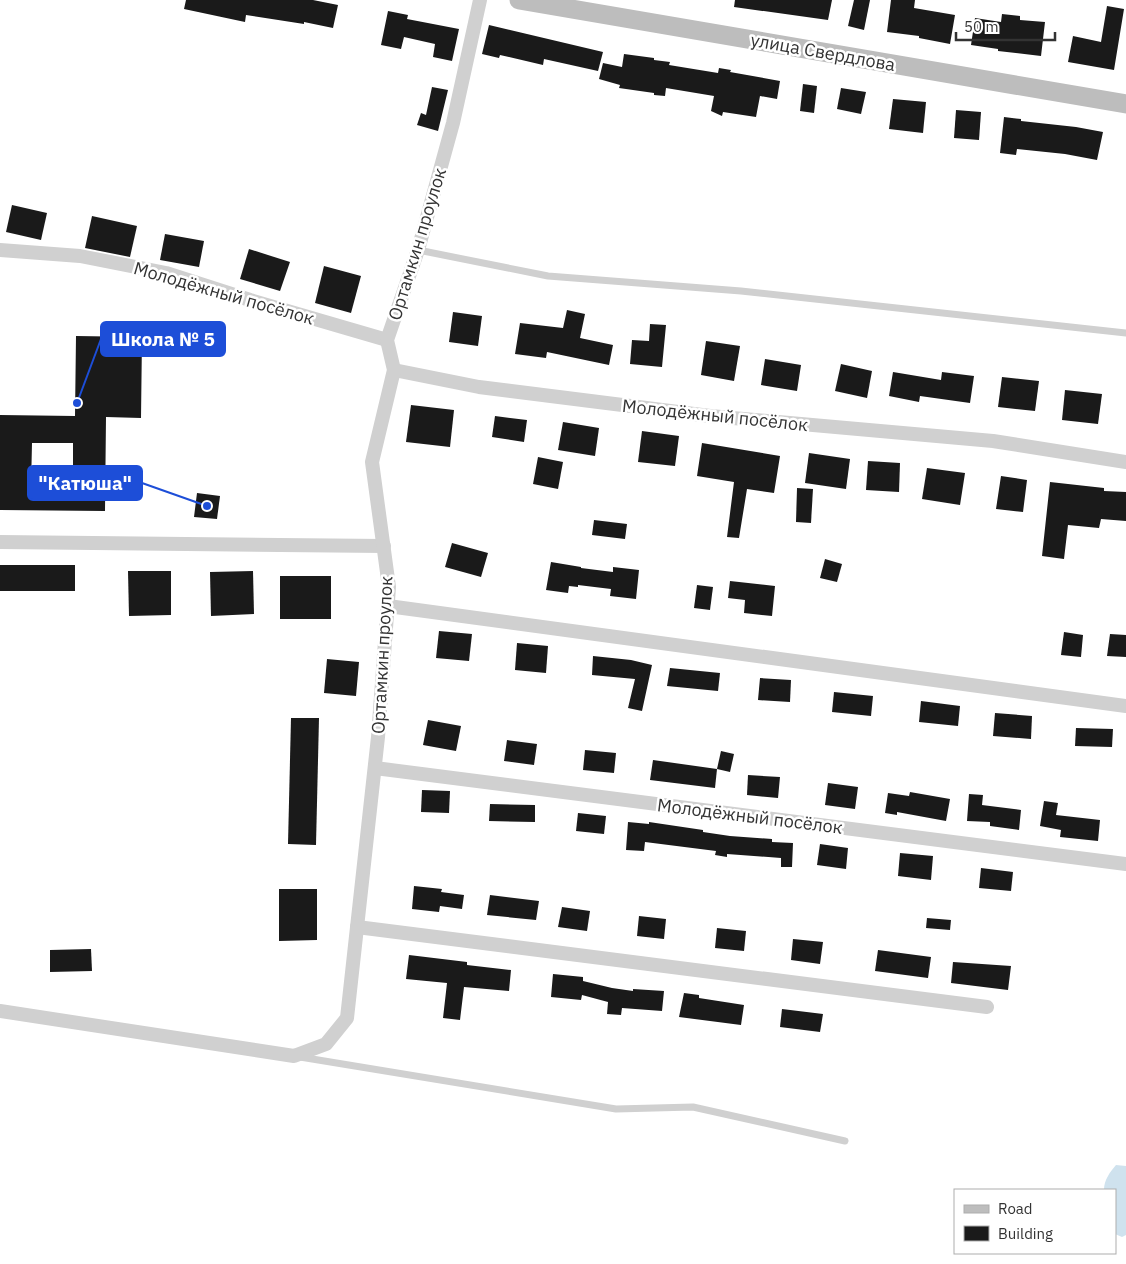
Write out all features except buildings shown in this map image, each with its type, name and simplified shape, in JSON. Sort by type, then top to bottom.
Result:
[{"type":"street","name":"Ортамкин проулок","points":[[294,1056],[326,1044],[346,1018],[375,768],[388,606],[389,587],[372,462],[394,370],[387,340],[418,250],[453,123],[480,0]]},
{"type":"street","name":"улица Свердлова","points":[[519,0],[1126,104]]},
{"type":"street","name":"Молодёжный посёлок","points":[[0,250],[80,256],[166,273],[387,340]]},
{"type":"street","name":"Молодёжный посёлок","points":[[394,370],[498,390],[710,416],[993,441],[1126,462]]},
{"type":"street","points":[[0,542],[384,546]]},
{"type":"street","points":[[388,606],[1126,706]]},
{"type":"street","name":"Молодёжный посёлок","points":[[375,768],[1126,864]]},
{"type":"street","points":[[357,927],[987,1006]]},
{"type":"street","points":[[0,1012],[294,1056]]},
{"type":"lane","points":[[418,250],[548,276],[741,291],[1126,333]]},
{"type":"lane","points":[[294,1056],[616,1109],[693,1107],[844,1141]]},
{"type":"water","points":[[1116,1165],[1126,1166],[1126,1235],[1122,1237],[1116,1234],[1116,1189],[1104,1189],[1110,1173]]},
{"type":"place","name":"Школа № 5","points":[[77,403]]},
{"type":"place","name":"\"Катюша\"","points":[[207,506]]}]
